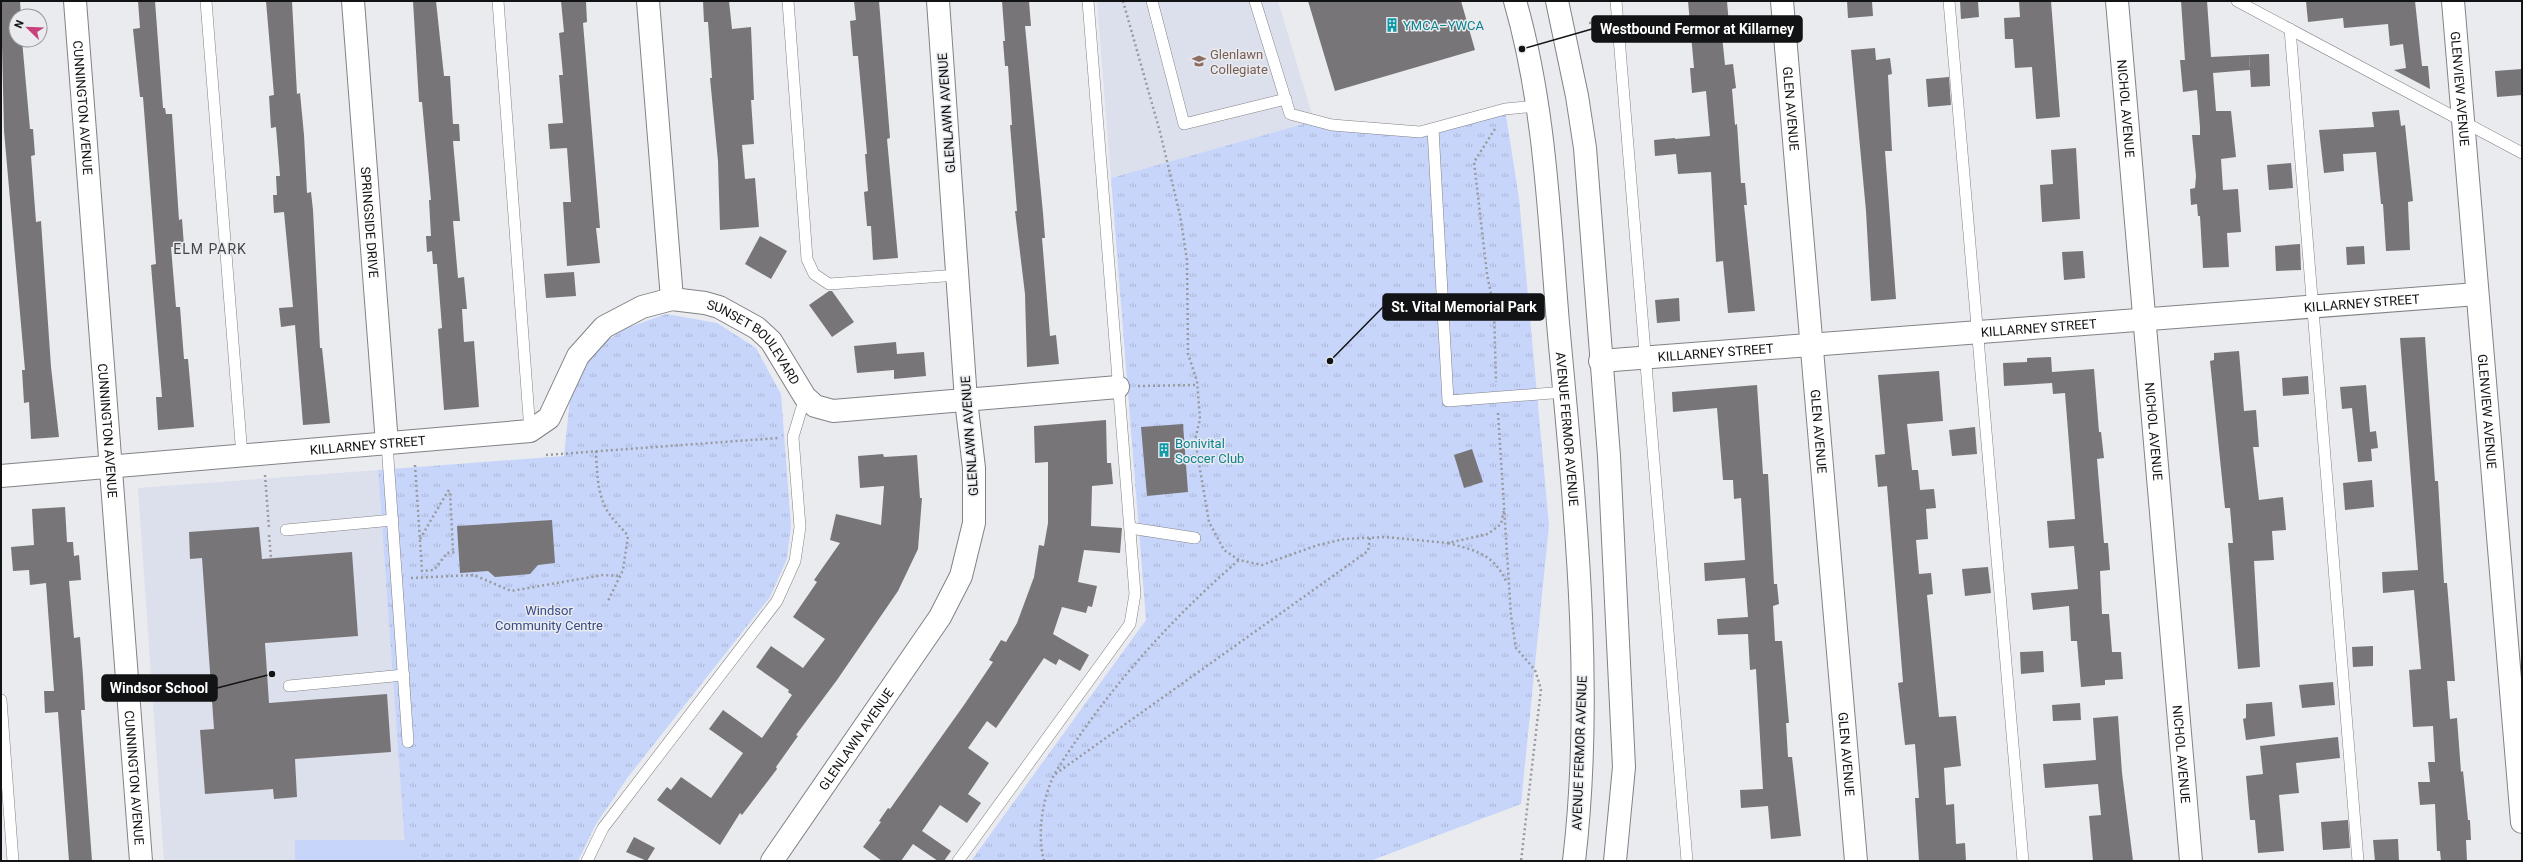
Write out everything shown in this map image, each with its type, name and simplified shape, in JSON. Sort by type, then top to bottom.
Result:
[{"type":"street","name":"CUNNINGTON AVENUE","points":[[75,1],[141,861]]},
{"type":"street","name":"SPRINGSIDE DRIVE","points":[[354,1],[387,444]]},
{"type":"street","points":[[530,432],[549,418],[578,356],[604,327],[642,307],[672,299],[648,1]]},
{"type":"street","name":"GLENLAWN AVENUE","points":[[772,861],[940,617],[960,576],[974,523],[974,468],[966,400],[959,275],[938,1]]},
{"type":"street","name":"AVENUE FERMOR AVENUE","points":[[1516,1],[1538,106],[1564,392],[1581,612],[1581,769],[1574,861]]},
{"type":"street","points":[[1556,1],[1577,96],[1585,148],[1600,361],[1609,456],[1624,767],[1615,861]]},
{"type":"street","name":"GLEN AVENUE","points":[[1782,1],[1856,861]]},
{"type":"street","name":"NICHOL AVENUE","points":[[2117,1],[2191,861]]},
{"type":"street","name":"GLENVIEW AVENUE","points":[[2453,1],[2522,822]]},
{"type":"street","name":"KILLARNEY STREET","points":[[1600,361],[1646,356],[1812,346],[1977,330],[2145,320],[2477,294]]},
{"type":"street","name":"SUNSET BOULEVARD","points":[[672,299],[705,303],[719,307],[757,328],[771,341],[805,397],[815,406],[833,411],[1118,387]]},
{"type":"street","name":"KILLARNEY STREET","points":[[1,476],[530,432]]},
{"type":"lane","points":[[206,1],[242,456]]},
{"type":"lane","points":[[498,1],[530,432]]},
{"type":"lane","points":[[788,1],[807,259],[814,274],[830,284],[959,275]]},
{"type":"lane","points":[[958,861],[1130,624],[1135,594],[1088,1]]},
{"type":"lane","points":[[1152,1],[1184,124],[1286,99]]},
{"type":"lane","points":[[1255,1],[1290,114],[1332,125],[1420,132],[1505,109],[1538,106]]},
{"type":"lane","points":[[1616,1],[1687,861]]},
{"type":"lane","points":[[1949,1],[2023,861]]},
{"type":"lane","points":[[2237,1],[2522,153]]},
{"type":"lane","points":[[2290,29],[2358,861]]},
{"type":"lane","points":[[1433,129],[1448,401],[1564,392]]},
{"type":"lane","points":[[587,861],[603,828],[777,601],[795,561],[800,527],[793,437],[805,397]]},
{"type":"lane","points":[[387,444],[408,742]]},
{"type":"lane","points":[[286,530],[393,520]]},
{"type":"lane","points":[[1130,528],[1195,538]]},
{"type":"lane","points":[[290,686],[404,675]]},
{"type":"lane","points":[[1,700],[13,861]]},
{"type":"path","points":[[1123,1],[1160,132],[1180,215],[1187,260],[1188,354],[1197,385],[1200,419],[1195,440],[1209,522],[1224,550],[1239,560],[1262,565],[1318,544],[1370,537],[1448,543],[1482,552],[1502,570],[1509,585]]},
{"type":"path","points":[[1505,109],[1474,162],[1487,274],[1494,309],[1497,398],[1511,616],[1516,648],[1535,670],[1541,689],[1521,861]]},
{"type":"path","points":[[1118,387],[1197,385]]},
{"type":"path","points":[[546,455],[793,437]]},
{"type":"path","points":[[596,452],[597,474],[601,496],[610,515],[628,536],[628,548],[620,576],[608,601]]},
{"type":"path","points":[[264,454],[271,558]]},
{"type":"path","points":[[415,465],[422,571],[434,570],[447,553],[455,552],[450,491],[448,491],[420,540]]},
{"type":"path","points":[[1448,543],[1488,534],[1501,524],[1504,510]]},
{"type":"path","points":[[1054,775],[1368,551],[1370,537]]},
{"type":"path","points":[[1044,861],[1040,846],[1045,793],[1080,732],[1147,652],[1204,590],[1239,560]]},
{"type":"path","points":[[397,579],[474,575],[511,591],[603,575],[620,576]]},
{"type":"shaded area","name":"Glenlawn Collegiate","points":[[1097,1],[1278,1],[1314,121],[1111,178]]},
{"type":"shaded area","points":[[378,470],[406,861],[164,861],[138,488]]},
{"type":"green space","points":[[1505,109],[1519,198],[1549,525],[1521,804],[1370,861],[971,861],[1146,620],[1111,178],[1314,121],[1420,132]]},
{"type":"green space","name":"Windsor Community Centre","points":[[666,314],[717,323],[756,348],[781,394],[791,526],[787,559],[770,597],[628,777],[596,824],[578,861],[406,861],[378,470],[564,456],[570,399],[595,349],[624,329]]},
{"type":"green space","points":[[295,840],[420,840],[420,861],[295,861]]},
{"type":"building","points":[[1,1],[20,1],[20,8],[8,8],[8,48],[23,48],[30,129],[33,129],[35,155],[31,156],[36,222],[41,221],[51,367],[59,437],[31,439],[29,402],[24,403],[22,370],[25,370],[4,131]]},
{"type":"building","points":[[138,1],[155,1],[163,108],[165,108],[166,114],[172,114],[179,220],[182,219],[184,246],[171,247],[176,307],[180,307],[184,359],[188,359],[194,427],[158,430],[156,397],[162,397],[151,265],[156,264],[143,97],[140,97],[133,29],[140,28]]},
{"type":"building","points":[[266,1],[292,1],[297,94],[300,93],[307,193],[311,192],[313,210],[320,348],[322,348],[330,423],[303,425],[295,325],[281,327],[279,308],[293,307],[284,212],[274,213],[273,195],[277,195],[276,176],[280,176],[276,127],[271,128],[269,96],[274,95]]},
{"type":"building","points":[[413,1],[436,1],[444,76],[450,76],[453,124],[459,124],[460,141],[453,141],[460,221],[453,221],[458,278],[464,277],[467,309],[462,309],[464,342],[474,341],[479,407],[444,410],[438,329],[442,328],[437,264],[433,264],[432,251],[427,252],[426,236],[431,236],[429,200],[431,200],[422,102],[419,102]]},
{"type":"building","points":[[561,1],[586,1],[587,22],[583,23],[600,228],[596,228],[600,263],[567,266],[563,202],[571,202],[567,148],[550,149],[548,124],[563,123],[559,75],[563,75],[559,33],[564,32]]},
{"type":"building","points":[[703,1],[729,1],[732,29],[751,27],[754,100],[751,100],[754,144],[742,145],[745,179],[755,178],[759,227],[720,230],[718,161],[710,78],[712,78],[708,22],[704,22]]},
{"type":"building","points":[[854,1],[879,1],[890,138],[887,139],[898,258],[873,260],[871,226],[867,226],[864,192],[868,191],[865,154],[867,154],[858,56],[853,56],[850,21],[856,20]]},
{"type":"building","points":[[1002,1],[1029,1],[1031,26],[1025,26],[1043,213],[1045,238],[1042,238],[1050,336],[1056,335],[1059,364],[1027,367],[1025,294],[1015,211],[1017,211],[1010,125],[1012,125],[1008,66],[1005,66]]},
{"type":"building","name":"YMCA–YWCA","points":[[1308,1],[1461,1],[1475,50],[1335,91]]},
{"type":"building","points":[[1688,1],[1727,1],[1729,25],[1721,26],[1725,65],[1733,64],[1736,88],[1732,89],[1735,125],[1737,124],[1741,183],[1745,183],[1747,205],[1744,205],[1755,311],[1728,313],[1723,261],[1716,262],[1711,172],[1678,174],[1676,154],[1655,156],[1654,140],[1710,136],[1706,91],[1692,93],[1690,68],[1694,68]]},
{"type":"building","points":[[1847,1],[1872,1],[1873,16],[1848,18]]},
{"type":"building","points":[[1960,1],[1978,1],[1979,17],[1961,19]]},
{"type":"building","points":[[2019,1],[2051,1],[2060,117],[2036,119],[2032,67],[2015,68],[2013,39],[2005,39],[2004,18],[2020,17]]},
{"type":"building","points":[[2181,1],[2207,1],[2211,57],[2249,55],[2250,70],[2213,73],[2216,111],[2231,111],[2236,157],[2221,159],[2223,190],[2238,189],[2241,232],[2227,233],[2229,267],[2203,268],[2200,216],[2198,216],[2197,204],[2191,205],[2190,189],[2195,188],[2196,176],[2192,135],[2200,135],[2200,127],[2197,90],[2183,92],[2180,60],[2185,60]]},
{"type":"building","points":[[2306,1],[2415,1],[2422,66],[2428,66],[2430,89],[2394,70],[2406,68],[2403,44],[2390,46],[2388,24],[2344,28],[2343,18],[2308,22]]},
{"type":"building","points":[[1875,48],[1876,60],[1890,58],[1892,74],[1888,75],[1892,151],[1885,151],[1896,299],[1871,301],[1866,211],[1851,50]]},
{"type":"building","points":[[2269,54],[2270,86],[2251,87],[2249,55]]},
{"type":"building","points":[[2522,69],[2522,95],[2497,97],[2495,71]]},
{"type":"building","points":[[1949,77],[1951,105],[1928,107],[1926,79]]},
{"type":"building","points":[[2399,110],[2401,126],[2405,125],[2413,201],[2408,202],[2410,250],[2386,251],[2383,204],[2381,204],[2376,152],[2343,154],[2344,171],[2324,173],[2319,130],[2374,127],[2372,112]]},
{"type":"building","points":[[2076,148],[2080,219],[2042,222],[2040,185],[2053,184],[2051,150]]},
{"type":"building","points":[[2291,163],[2293,188],[2269,190],[2267,165]]},
{"type":"building","points":[[760,236],[787,251],[771,279],[745,264]]},
{"type":"building","points":[[2300,244],[2301,270],[2276,271],[2275,246]]},
{"type":"building","points":[[2364,246],[2365,264],[2347,265],[2346,247]]},
{"type":"building","points":[[2083,251],[2085,278],[2064,280],[2062,252]]},
{"type":"building","points":[[574,272],[576,296],[546,298],[544,274]]},
{"type":"building","points":[[829,291],[832,291],[854,322],[832,337],[809,305]]},
{"type":"building","points":[[1679,298],[1680,321],[1657,323],[1655,300]]},
{"type":"building","points":[[2425,337],[2435,481],[2438,481],[2444,583],[2447,583],[2455,681],[2447,681],[2450,719],[2457,718],[2461,772],[2463,771],[2468,820],[2470,820],[2471,840],[2466,840],[2467,861],[2441,861],[2440,851],[2437,851],[2435,804],[2420,805],[2418,782],[2430,782],[2428,762],[2435,762],[2433,726],[2413,727],[2409,670],[2421,669],[2414,590],[2383,593],[2382,572],[2418,570],[2400,338]]},
{"type":"building","points":[[896,342],[897,354],[924,352],[926,376],[894,379],[894,370],[857,373],[854,346]]},
{"type":"building","points":[[2239,351],[2244,411],[2256,410],[2259,447],[2253,447],[2259,500],[2283,497],[2286,530],[2272,531],[2274,560],[2254,561],[2260,667],[2238,669],[2228,543],[2233,543],[2230,508],[2225,508],[2210,361],[2214,360],[2214,353]]},
{"type":"building","points":[[2051,357],[2052,372],[2094,369],[2099,432],[2101,432],[2104,458],[2097,459],[2104,543],[2108,543],[2110,570],[2100,571],[2102,614],[2109,614],[2112,652],[2121,652],[2123,679],[2105,680],[2105,685],[2081,687],[2077,641],[2071,641],[2069,606],[2033,610],[2031,593],[2078,589],[2074,546],[2049,548],[2047,521],[2075,519],[2065,393],[2053,394],[2052,383],[2004,386],[2003,363],[2027,362],[2027,358]]},
{"type":"building","points":[[1939,371],[1943,421],[1907,424],[1912,470],[1918,470],[1920,490],[1934,489],[1936,508],[1926,509],[1928,539],[1916,540],[1919,574],[1931,573],[1933,594],[1927,595],[1939,717],[1956,716],[1961,766],[1944,768],[1946,805],[1954,804],[1956,844],[1965,843],[1966,861],[1919,861],[1915,798],[1919,798],[1915,744],[1905,745],[1898,683],[1903,682],[1887,486],[1878,487],[1875,455],[1885,454],[1878,375]]},
{"type":"building","points":[[2308,376],[2309,394],[2283,396],[2282,378]]},
{"type":"building","points":[[1757,385],[1763,474],[1768,474],[1774,584],[1777,584],[1779,604],[1773,606],[1775,641],[1782,641],[1789,723],[1786,723],[1788,757],[1792,757],[1801,836],[1771,839],[1768,806],[1741,808],[1740,790],[1763,789],[1756,669],[1750,670],[1748,634],[1718,635],[1717,619],[1748,617],[1745,578],[1705,581],[1704,563],[1745,560],[1741,498],[1734,499],[1733,480],[1723,480],[1717,408],[1673,412],[1672,392]]},
{"type":"building","points":[[2366,385],[2370,432],[2376,431],[2378,448],[2371,449],[2372,461],[2358,462],[2352,408],[2342,409],[2340,387]]},
{"type":"building","points":[[1106,420],[1107,463],[1111,463],[1113,484],[1092,486],[1091,526],[1122,528],[1120,553],[1084,550],[1078,582],[1097,586],[1092,607],[1088,606],[1086,613],[1062,607],[1053,634],[1089,655],[1080,671],[1059,659],[1056,665],[1044,658],[996,728],[987,721],[968,748],[989,763],[968,794],[981,803],[967,823],[940,805],[922,831],[951,851],[944,861],[938,861],[913,844],[901,861],[882,861],[863,847],[881,822],[879,821],[888,808],[890,809],[993,662],[989,660],[1001,640],[1006,642],[1017,623],[1034,577],[1039,545],[1044,546],[1048,523],[1048,462],[1035,463],[1034,426]]},
{"type":"building","name":"Bonivital Soccer Club","points":[[1183,424],[1188,492],[1147,496],[1141,427]]},
{"type":"building","points":[[1975,427],[1977,454],[1952,456],[1949,430]]},
{"type":"building","points":[[1472,449],[1483,482],[1464,488],[1454,455]]},
{"type":"building","points":[[883,454],[884,457],[917,455],[920,498],[922,498],[918,549],[898,591],[837,680],[796,735],[798,736],[776,767],[777,769],[742,815],[740,813],[720,845],[657,800],[667,787],[671,790],[681,777],[711,798],[743,753],[709,729],[723,710],[762,738],[792,695],[788,692],[789,690],[756,667],[771,646],[803,668],[825,639],[793,617],[817,582],[814,580],[840,543],[830,540],[836,514],[881,525],[884,486],[860,488],[858,456]]},
{"type":"building","points":[[2372,480],[2374,507],[2345,510],[2343,483]]},
{"type":"building","points":[[65,507],[67,542],[73,542],[74,556],[79,555],[81,580],[69,581],[74,638],[80,637],[85,710],[81,710],[92,861],[69,861],[58,712],[45,713],[44,691],[54,691],[46,583],[30,585],[29,570],[13,571],[11,547],[34,545],[32,509]]},
{"type":"building","points":[[552,520],[555,563],[538,565],[530,574],[495,577],[488,571],[460,573],[457,526]]},
{"type":"building","points":[[259,527],[262,559],[352,552],[358,636],[265,643],[269,703],[387,694],[391,752],[295,759],[297,797],[274,799],[273,789],[205,794],[200,730],[214,729],[202,558],[190,559],[189,532]]},
{"type":"building","points":[[1988,567],[1991,593],[1965,596],[1962,569]]},
{"type":"building","points":[[2373,646],[2373,666],[2353,667],[2352,647]]},
{"type":"building","points":[[2043,651],[2044,672],[2021,674],[2020,652]]},
{"type":"building","points":[[2333,682],[2335,705],[2302,708],[2299,685]]},
{"type":"building","points":[[2272,702],[2275,736],[2246,740],[2243,719],[2246,718],[2246,704]]},
{"type":"building","points":[[2080,703],[2081,720],[2053,721],[2052,705]]},
{"type":"building","points":[[2118,716],[2122,773],[2133,861],[2093,861],[2089,816],[2101,815],[2098,784],[2045,788],[2043,764],[2096,760],[2093,718]]},
{"type":"building","points":[[2338,737],[2340,758],[2296,763],[2299,793],[2279,795],[2284,851],[2258,853],[2255,820],[2250,820],[2246,776],[2263,774],[2260,746]]},
{"type":"building","points":[[2348,820],[2350,848],[2323,850],[2321,822]]},
{"type":"building","points":[[634,837],[655,848],[647,861],[626,852]]},
{"type":"building","points":[[2398,839],[2399,861],[2375,861],[2373,840]]},
{"type":"place","name":"YMCA–YWCA","points":[[1392,25]]},
{"type":"place","name":"Westbound Fermor at Killarney","points":[[1522,49]]},
{"type":"place","name":"Glenlawn Collegiate","points":[[1199,61]]},
{"type":"place","name":"St. Vital Memorial Park","points":[[1330,361]]},
{"type":"place","name":"Bonivital Soccer Club","points":[[1164,450]]},
{"type":"place","name":"Windsor School","points":[[272,674]]},
{"type":"district","name":"ELM PARK","points":[[210,249]]}]
